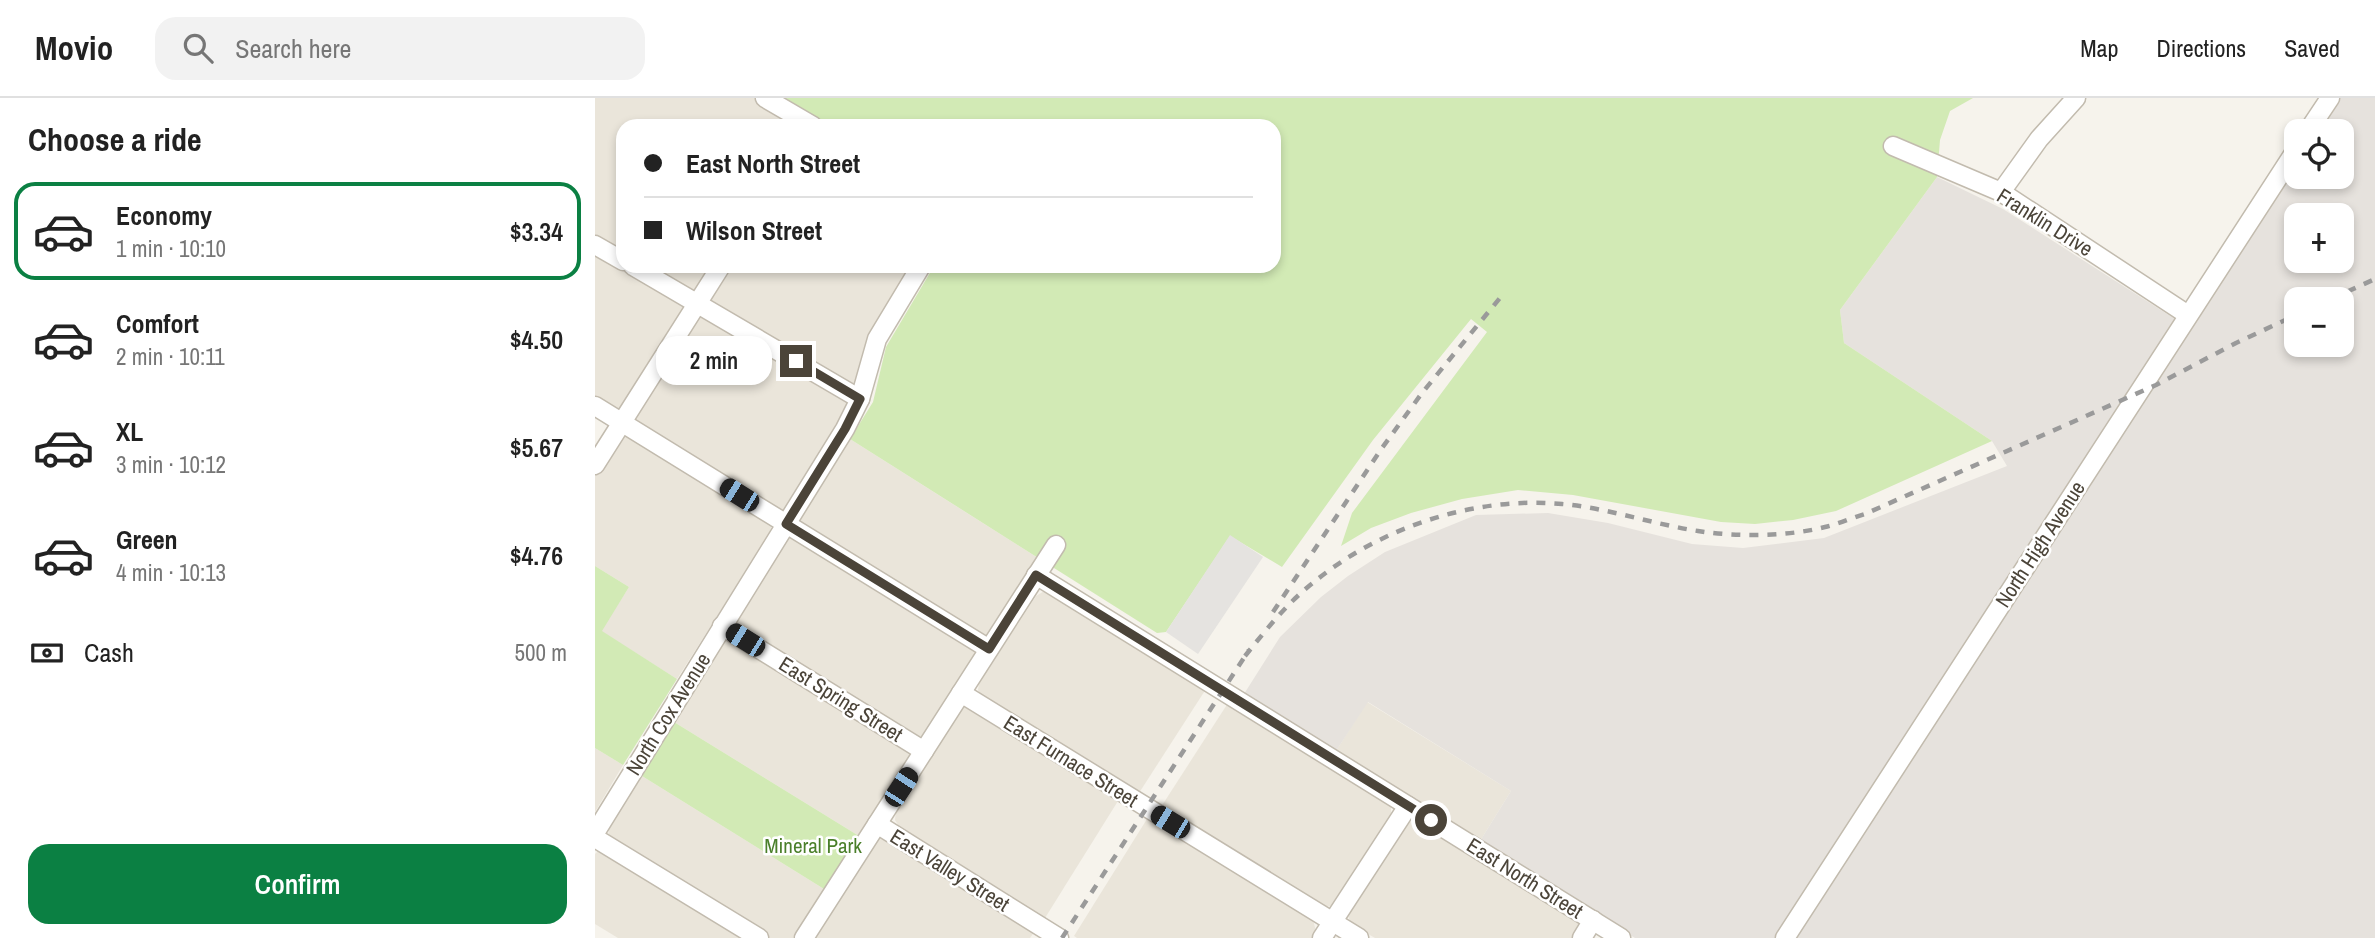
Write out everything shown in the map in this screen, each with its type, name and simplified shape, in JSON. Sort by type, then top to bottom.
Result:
[{"type":"street","points":[[765,98],[800,119]]},
{"type":"street","points":[[2001,192],[2039,139],[2076,98]]},
{"type":"street","points":[[2316,119],[2330,98]]},
{"type":"street","name":"Franklin Drive","points":[[1893,146],[2001,192],[2188,315]]},
{"type":"street","name":"North High Avenue","points":[[1785,938],[2284,168]]},
{"type":"street","points":[[595,245],[616,257]]},
{"type":"street","points":[[644,273],[860,399]]},
{"type":"street","points":[[595,465],[717,273]]},
{"type":"street","name":"North Cox Avenue","points":[[595,832],[845,429],[860,399],[877,339],[917,273]]},
{"type":"street","points":[[595,406],[989,649]]},
{"type":"street","points":[[804,938],[1056,545]]},
{"type":"street","name":"East North Street","points":[[1036,575],[1621,938]]},
{"type":"street","name":"East Spring Street","points":[[722,626],[924,751]]},
{"type":"street","name":"East Furnace Street","points":[[961,692],[1359,938]]},
{"type":"street","points":[[1322,938],[1408,806]]},
{"type":"street","name":"East Valley Street","points":[[877,824],[1059,938]]},
{"type":"street","points":[[595,838],[759,938]]},
{"type":"street","points":[[1582,938],[1593,920]]},
{"type":"shaded area","points":[[595,98],[758,98],[788,119],[616,119],[616,273],[710,273],[624,409],[618,411],[595,399]]},
{"type":"shaded area","points":[[2340,98],[2375,98],[2375,938],[1635,938],[1480,841],[1511,791],[1368,702],[1336,751],[1244,694],[1280,637],[1321,597],[1348,576],[1385,552],[1476,515],[1548,513],[1608,523],[1692,544],[1743,548],[1824,538],[2007,466],[1992,441],[1844,343],[1840,310],[1937,177],[2003,209],[2189,328],[2284,184],[2284,189],[2354,189],[2354,119],[2327,119]]},
{"type":"shaded area","points":[[729,273],[909,273],[865,348],[856,387],[710,301]]},
{"type":"shaded area","points":[[701,313],[847,396],[851,407],[782,512],[635,423],[636,417]]},
{"type":"shaded area","points":[[627,434],[772,524],[769,535],[677,679],[601,631],[629,587],[595,566],[595,476],[619,438]]},
{"type":"shaded area","points":[[850,439],[1038,558],[986,636],[983,637],[799,524]]},
{"type":"shaded area","points":[[1230,535],[1263,557],[1198,654],[1166,632]]},
{"type":"shaded area","points":[[792,536],[975,650],[973,659],[922,736],[914,736],[738,627],[736,617],[788,537]]},
{"type":"shaded area","points":[[1046,590],[1206,689],[1139,793],[980,694],[978,690],[979,683],[1036,596]]},
{"type":"shaded area","points":[[725,637],[910,751],[908,759],[859,836],[674,722]]},
{"type":"shaded area","points":[[1367,702],[1511,791],[1480,841],[1336,751]]},
{"type":"shaded area","points":[[1228,703],[1391,804],[1391,815],[1332,906],[1324,907],[1161,807]]},
{"type":"shaded area","points":[[964,707],[1118,801],[1045,918],[900,828],[895,820],[896,810],[960,709]]},
{"type":"shaded area","points":[[595,748],[623,765],[595,812]]},
{"type":"shaded area","points":[[642,776],[824,889],[793,938],[770,938],[611,840],[608,836],[609,829]]},
{"type":"shaded area","points":[[1147,819],[1313,919],[1316,932],[1312,938],[1074,936]]},
{"type":"shaded area","points":[[1417,820],[1579,921],[1579,928],[1573,938],[1375,938],[1351,924],[1349,912],[1408,823]]},
{"type":"shaded area","points":[[879,838],[1035,931],[1030,938],[813,938],[875,839]]},
{"type":"shaded area","points":[[599,850],[747,938],[618,938],[595,924],[595,854]]},
{"type":"green space","points":[[783,98],[1973,98],[1950,111],[1940,140],[1937,177],[1840,310],[1844,343],[1992,441],[1836,511],[1793,520],[1755,524],[1721,522],[1573,495],[1518,490],[1462,499],[1411,513],[1371,528],[1341,546],[1352,513],[1487,332],[1471,319],[1373,440],[1282,567],[1230,536],[1166,632],[1157,633],[850,439],[873,402],[886,347],[930,273],[1281,273],[1281,119],[817,119]]},
{"type":"green space","points":[[595,566],[629,587],[602,631],[677,679],[623,765],[595,748]]},
{"type":"green space","name":"Mineral Park","points":[[674,722],[859,836],[824,889],[642,776]]},
{"type":"railway","points":[[2354,289],[2375,279]]},
{"type":"railway","points":[[1273,612],[1382,448],[1422,393],[1504,293]]},
{"type":"railway","points":[[1245,656],[1277,617],[1314,582],[1369,545],[1431,519],[1496,505],[1529,503],[1579,506],[1681,528],[1729,534],[1778,534],[1825,527],[1865,514],[2156,385],[2284,321]]},
{"type":"railway","points":[[1062,938],[1249,650]]},
{"type":"route","points":[[796,361],[860,399],[845,429],[786,524],[989,649],[1036,575],[1431,820]]}]
